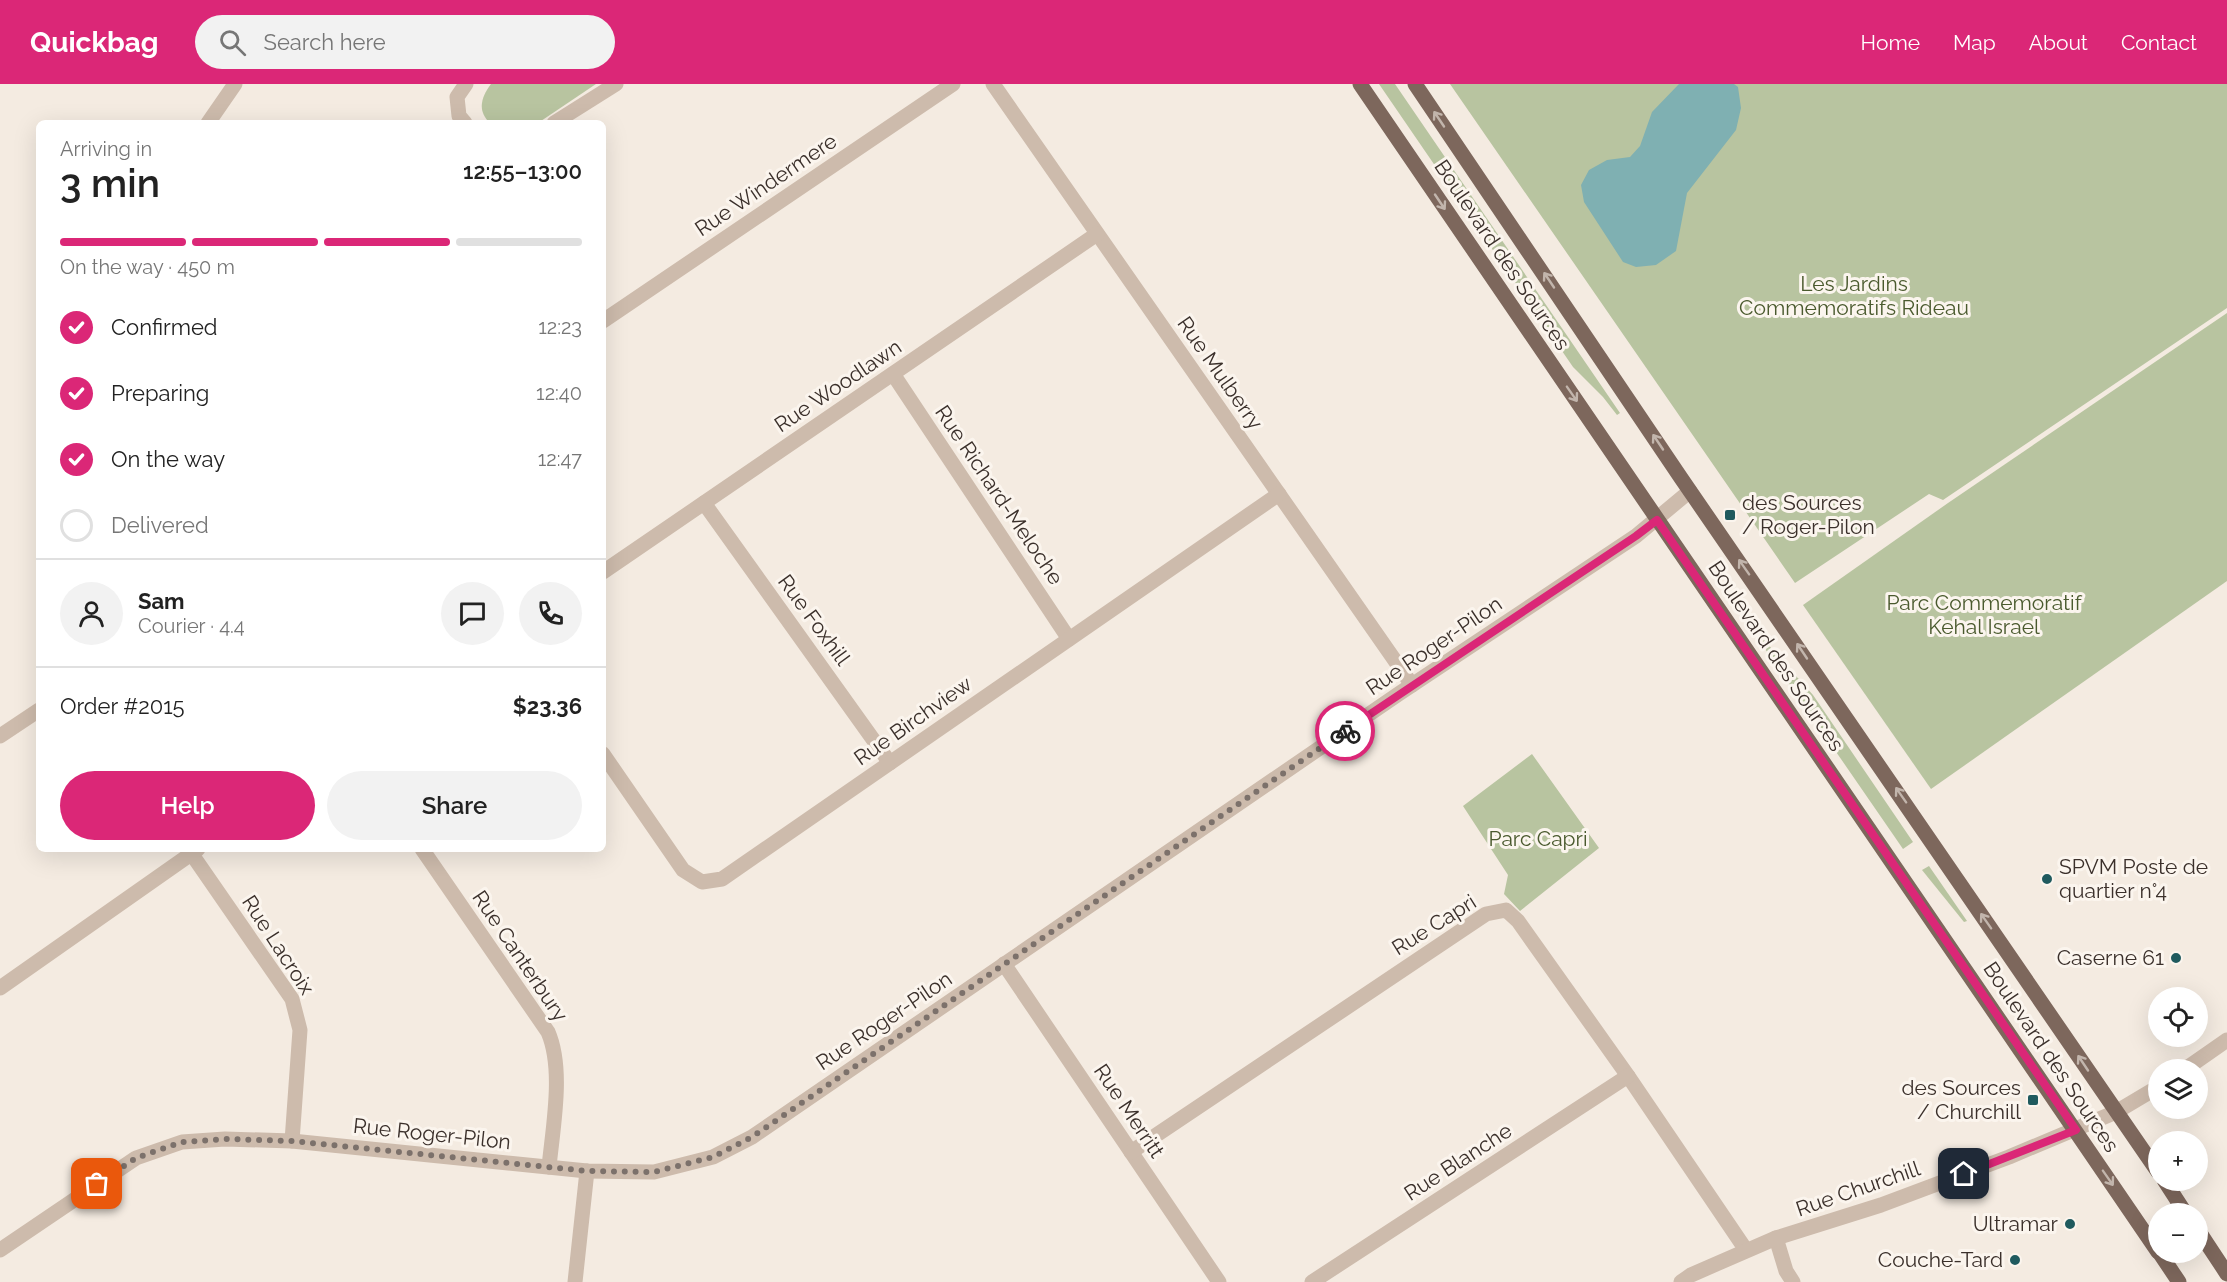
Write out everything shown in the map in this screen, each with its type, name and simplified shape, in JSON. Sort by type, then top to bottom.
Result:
[{"type":"main road","name":"Boulevard des Sources","points":[[1360,84],[2148,1236]]},
{"type":"main road","name":"Boulevard des Sources","points":[[1415,84],[1690,491],[1907,803],[2148,1158]]},
{"type":"main road","points":[[2208,1245],[2227,1274]]},
{"type":"main road","name":"Boulevard des Sources","points":[[2166,1263],[2179,1282]]},
{"type":"street","points":[[210,120],[235,84]]},
{"type":"street","points":[[462,120],[459,116],[457,96],[466,84]]},
{"type":"street","points":[[559,120],[616,84]]},
{"type":"street","name":"Rue Windermere","points":[[606,319],[953,84]]},
{"type":"street","name":"Rue Mulberry","points":[[993,84],[1412,685]]},
{"type":"street","name":"Rue Woodlawn","points":[[606,570],[1097,234]]},
{"type":"street","name":"Rue Richard-Meloche","points":[[893,374],[1069,639]]},
{"type":"street","name":"Rue Roger-Pilon","points":[[0,1250],[136,1158],[182,1142],[225,1139],[292,1141],[587,1171],[654,1172],[713,1157],[752,1137],[1412,685],[1636,536],[1690,491]]},
{"type":"street","name":"Rue Birchview","points":[[606,758],[683,870],[702,882],[722,879],[1279,494]]},
{"type":"street","name":"Rue Foxhill","points":[[704,503],[890,763]]},
{"type":"street","points":[[0,736],[36,712]]},
{"type":"street","points":[[0,988],[193,852]]},
{"type":"street","name":"Rue Lacroix","points":[[195,852],[292,999],[300,1030],[292,1141]]},
{"type":"street","name":"Rue Canterbury","points":[[425,852],[548,1032],[554,1047],[557,1068],[549,1167]]},
{"type":"street","name":"Rue Capri","points":[[1131,1152],[1486,914],[1506,910],[1518,921],[1628,1076],[1746,1250]]},
{"type":"street","name":"Rue Merritt","points":[[1004,964],[1219,1282]]},
{"type":"street","points":[[2200,1059],[2227,1040]]},
{"type":"street","name":"Rue Blanche","points":[[1312,1282],[1628,1076]]},
{"type":"street","name":"Rue Churchill","points":[[1681,1282],[1776,1238],[1881,1205],[2076,1130],[2116,1112],[2148,1093]]},
{"type":"street","points":[[575,1282],[587,1171]]},
{"type":"street","points":[[1776,1238],[1786,1271],[1793,1282]]},
{"type":"green space","points":[[491,84],[596,84],[542,120],[488,120],[482,109],[485,94]]},
{"type":"green space","points":[[1379,84],[1395,84],[1620,413],[1617,415],[1603,397],[1573,367]]},
{"type":"green space","name":"Les Jardins Commemoratifs Rideau","points":[[1450,84],[2227,84],[2227,308],[1943,500],[1929,494],[1795,583]]},
{"type":"green space","name":"Parc Commemoratif Kehal Israel","points":[[2227,313],[2227,581],[1931,789],[1803,605]]},
{"type":"green space","points":[[1764,640],[1813,695],[1913,842],[1903,849],[1761,643]]},
{"type":"green space","name":"Parc Capri","points":[[1532,754],[1599,848],[1520,911],[1504,894],[1508,875],[1463,806]]},
{"type":"green space","points":[[1929,866],[1967,921],[1964,922],[1922,870]]},
{"type":"water","points":[[1679,84],[1734,84],[1738,87],[1741,108],[1736,130],[1687,193],[1676,251],[1656,265],[1636,267],[1623,262],[1584,202],[1581,185],[1589,170],[1607,160],[1630,157],[1640,146],[1652,112]]},
{"type":"way so far","points":[[97,1184],[136,1158],[182,1142],[225,1139],[292,1141],[587,1171],[654,1172],[713,1157],[752,1137],[1345,731]]},
{"type":"place","name":"des Sources / Roger-Pilon","points":[[1730,515]]},
{"type":"place","name":"SPVM Poste de quartier n°4","points":[[2047,879]]},
{"type":"place","name":"Caserne 61","points":[[2176,958]]},
{"type":"place","name":"des Sources / Churchill","points":[[2033,1100]]},
{"type":"place","name":"Ultramar","points":[[2070,1224]]},
{"type":"place","name":"Couche-Tard","points":[[2015,1260]]},
{"type":"route","points":[[1345,731],[1657,520],[2076,1130],[1964,1174]]}]
